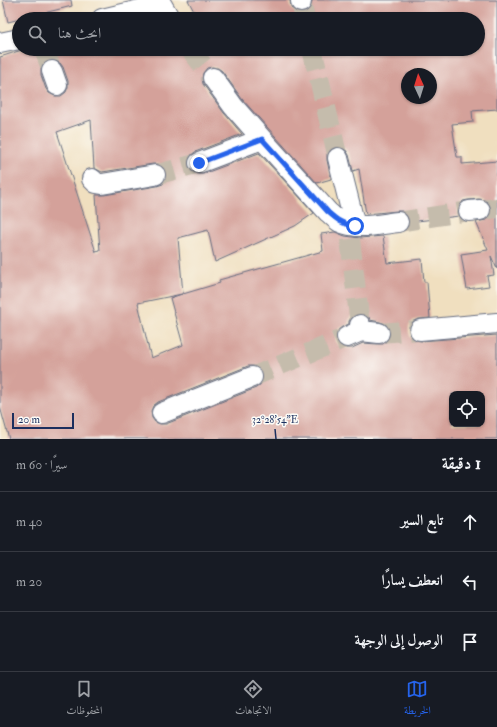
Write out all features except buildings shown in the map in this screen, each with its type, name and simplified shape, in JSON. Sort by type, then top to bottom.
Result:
[{"type":"street","points":[[141,12],[163,8]]},
{"type":"street","points":[[0,42],[12,39]]},
{"type":"street","points":[[213,78],[233,106],[328,212],[351,230]]},
{"type":"street","points":[[199,163],[262,139]]},
{"type":"street","points":[[338,158],[351,230]]},
{"type":"street","points":[[92,178],[96,183],[102,184],[155,175]]},
{"type":"street","points":[[351,230],[360,226],[398,222]]},
{"type":"street","points":[[420,330],[497,323]]},
{"type":"street","points":[[162,413],[252,377]]},
{"type":"tunnel","points":[[301,2],[303,12]]},
{"type":"tunnel","points":[[47,56],[52,71]]},
{"type":"tunnel","points":[[196,56],[213,78]]},
{"type":"tunnel","points":[[314,56],[338,158]]},
{"type":"tunnel","points":[[155,175],[199,163]]},
{"type":"tunnel","points":[[480,210],[497,208]]},
{"type":"tunnel","points":[[398,222],[469,211]]},
{"type":"tunnel","points":[[350,239],[360,325]]},
{"type":"tunnel","points":[[379,333],[420,330]]},
{"type":"tunnel","points":[[252,377],[347,337]]},
{"type":"route","points":[[199,163],[262,139],[328,212],[338,221],[347,225],[355,226]]}]
